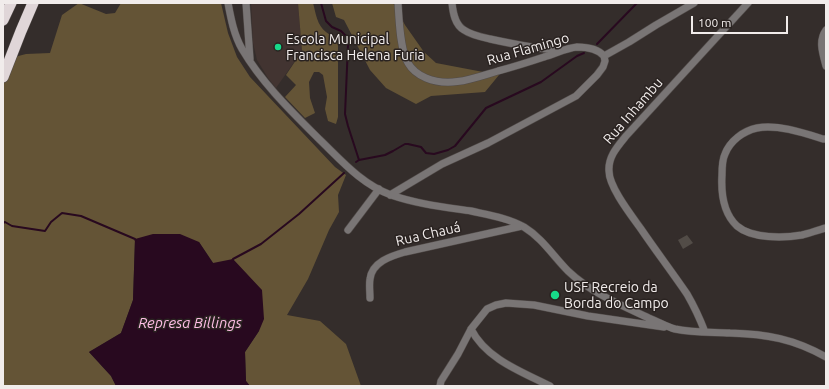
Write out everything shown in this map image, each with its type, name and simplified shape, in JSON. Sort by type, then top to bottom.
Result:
[{"type":"highway","points":[[3,20],[11,3]]},
{"type":"highway","points":[[3,77],[33,3]]},
{"type":"street","points":[[228,3],[235,33],[239,42],[267,85],[350,170],[366,183],[390,194],[421,203],[500,217],[522,226],[538,238],[569,272],[583,284],[628,309],[674,329]]},
{"type":"street","points":[[246,3],[250,61]]},
{"type":"street","name":"Rua Flamingo","points":[[398,3],[400,30],[407,62],[414,71],[422,77],[432,81],[446,83],[463,81],[537,60],[575,47],[590,48],[598,51],[604,56]]},
{"type":"street","points":[[452,3],[454,18],[458,25],[463,30],[476,36],[524,46],[550,50],[565,50]]},
{"type":"street","points":[[390,194],[442,164],[488,143],[576,96],[598,75],[605,61],[604,56],[694,3]]},
{"type":"street","name":"Rua Inhambu","points":[[705,332],[698,314],[687,294],[624,206],[608,173],[609,164],[616,148],[626,136],[748,3]]},
{"type":"street","points":[[826,30],[823,35],[821,45],[826,66]]},
{"type":"street","points":[[239,42],[248,32]]},
{"type":"street","points":[[826,139],[797,131],[770,126],[744,132],[728,146],[724,155],[721,186],[723,201],[727,211],[737,226],[743,230],[761,235],[782,237],[802,235],[826,228]]},
{"type":"street","points":[[348,230],[379,189]]},
{"type":"street","name":"Rua Chauá","points":[[370,298],[370,279],[373,271],[381,262],[391,256],[522,226]]},
{"type":"street","points":[[438,384],[458,354],[471,329],[487,309],[506,303],[534,305],[588,316],[674,329],[756,334],[777,337],[812,350],[826,358]]},
{"type":"street","points":[[471,329],[475,337],[498,359],[550,386]]},
{"type":"shaded area","points":[[79,3],[106,14],[115,13],[121,3],[221,3],[228,33],[237,57],[250,77],[335,167],[346,175],[338,195],[339,212],[329,230],[308,279],[287,315],[320,321],[346,344],[361,386],[250,386],[246,381],[245,352],[259,331],[199,242],[135,239],[133,300],[121,333],[89,352],[111,376],[116,386],[3,386],[3,60],[26,54],[50,53],[62,15]]},
{"type":"shaded area","name":"Escola Municipal Francisca Helena Furia","points":[[251,3],[298,3],[302,51],[276,88],[257,60],[253,43]]},
{"type":"shaded area","points":[[298,3],[313,3],[317,19],[321,26],[338,41],[338,117],[336,124],[328,121],[325,109],[327,97],[323,75],[319,72],[314,72],[309,82],[310,98],[315,113],[305,118],[285,97],[296,85],[286,75],[302,51]]},
{"type":"shaded area","points":[[332,3],[393,3],[405,25],[424,52],[436,63],[499,75],[485,92],[431,96],[416,104],[386,88],[370,70],[344,20],[336,17]]},
{"type":"water","name":"Represa Billings","points":[[153,234],[180,234],[199,242],[213,263],[233,259],[262,290],[264,319],[259,331],[245,352],[246,381],[250,386],[116,386],[111,376],[89,352],[121,333],[133,300],[135,239]]},
{"type":"building","points":[[687,235],[693,243],[683,249],[678,240]]},
{"type":"waterway","points":[[321,3],[326,21],[347,37],[348,45],[345,114],[359,160]]},
{"type":"waterway","points":[[597,44],[637,3]]},
{"type":"waterway","points":[[356,162],[359,160],[385,155],[405,144],[421,147],[426,153],[434,154],[448,150],[455,146],[486,108],[541,82],[577,56],[584,53]]},
{"type":"waterway","points":[[232,261],[233,259],[261,244],[299,214],[344,173]]},
{"type":"waterway","points":[[3,223],[5,222],[12,226],[45,231],[51,222],[62,213],[81,216],[135,239],[136,241]]},
{"type":"place","name":"Escola Municipal Francisca Helena Furia","points":[[278,47]]},
{"type":"place","name":"USF Recreio da Borda do Campo","points":[[555,295]]}]
